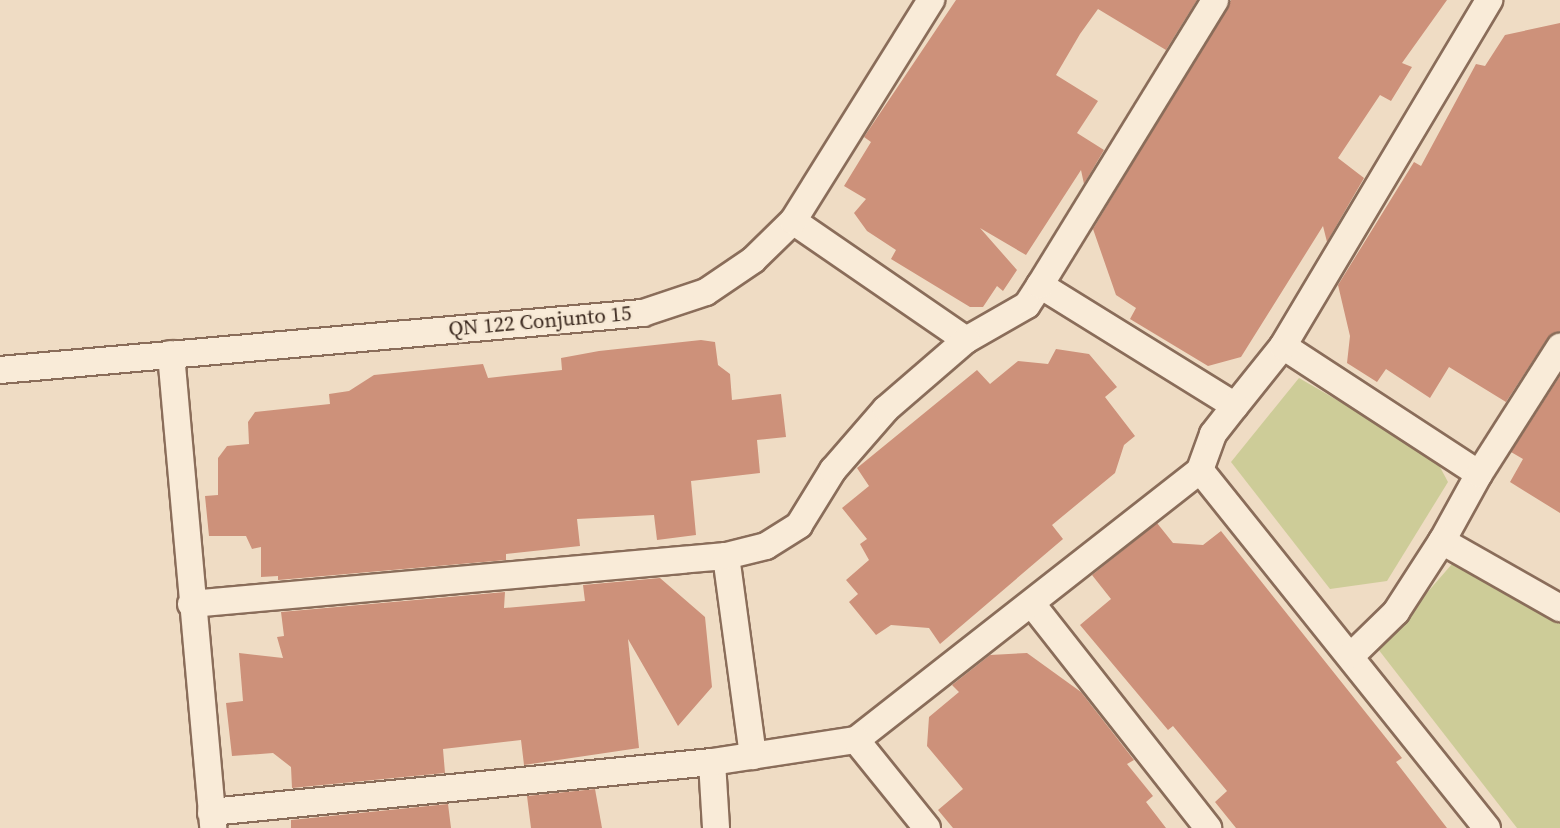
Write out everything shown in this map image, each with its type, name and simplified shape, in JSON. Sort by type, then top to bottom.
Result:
[{"type":"street","name":"QN 122 Conjunto 15","points":[[0,370],[643,313],[706,292],[753,260],[793,221],[931,0]]},
{"type":"street","points":[[191,604],[726,556],[785,538],[870,426],[966,340],[1027,306],[1215,0]]},
{"type":"street","points":[[171,354],[212,820],[712,762],[856,740],[1200,470],[1213,434],[1283,346],[1489,0]]},
{"type":"street","points":[[793,221],[966,340]]},
{"type":"street","points":[[1040,285],[1236,407]]},
{"type":"street","points":[[1283,346],[1479,474]]},
{"type":"street","points":[[1352,655],[1396,612],[1560,347]]},
{"type":"street","points":[[1200,470],[1352,655],[1487,828]]},
{"type":"street","points":[[1442,541],[1560,608]]},
{"type":"street","points":[[726,556],[753,756]]},
{"type":"street","points":[[1032,604],[1208,828]]},
{"type":"street","points":[[856,740],[927,828]]},
{"type":"street","points":[[712,762],[716,828]]},
{"type":"shaded area","points":[[1299,378],[1434,456],[1448,482],[1387,581],[1330,589],[1231,462]]},
{"type":"shaded area","points":[[1452,564],[1528,592],[1560,620],[1560,828],[1517,828],[1378,649]]},
{"type":"building","points":[[956,0],[1197,0],[1166,50],[1098,9],[1080,34],[1056,75],[1098,101],[1077,133],[1104,150],[1084,184],[1081,170],[1026,255],[980,228],[1017,270],[1003,291],[997,286],[983,307],[970,307],[891,259],[896,250],[867,231],[854,213],[866,199],[844,186],[871,142],[864,137]]},
{"type":"building","points":[[1231,0],[1447,0],[1402,63],[1412,67],[1391,101],[1380,95],[1338,158],[1364,178],[1327,242],[1323,226],[1241,357],[1208,366],[1130,319],[1136,308],[1116,295],[1093,229]]},
{"type":"building","points":[[1560,23],[1560,331],[1547,339],[1506,402],[1449,367],[1430,398],[1386,369],[1377,382],[1347,363],[1350,336],[1338,285],[1414,162],[1421,166],[1476,64],[1485,66],[1505,35]]},
{"type":"building","points":[[701,340],[715,342],[718,365],[730,374],[732,400],[781,394],[786,437],[757,440],[760,473],[691,481],[696,535],[657,540],[654,515],[577,519],[580,546],[506,554],[506,560],[278,580],[278,576],[261,577],[261,547],[252,549],[246,536],[209,536],[205,496],[218,495],[218,458],[227,446],[249,444],[248,422],[255,412],[330,404],[329,394],[349,391],[374,375],[483,364],[488,378],[562,370],[561,358],[599,351]]},
{"type":"building","points":[[1056,349],[1089,354],[1117,387],[1105,397],[1135,436],[1124,445],[1115,473],[1052,525],[1063,539],[940,644],[929,628],[891,625],[876,635],[849,602],[858,594],[846,580],[869,560],[860,544],[867,539],[842,508],[869,486],[857,468],[977,370],[990,384],[1018,361],[1048,364]]},
{"type":"building","points":[[1560,376],[1560,513],[1510,482],[1523,459],[1511,452]]},
{"type":"building","points":[[1157,523],[1173,543],[1203,545],[1221,531],[1402,758],[1396,762],[1447,828],[1236,828],[1215,802],[1227,791],[1173,726],[1168,730],[1080,625],[1111,599],[1092,575]]},
{"type":"building","points":[[660,578],[705,617],[712,687],[678,726],[628,639],[639,748],[524,765],[521,740],[443,749],[445,773],[292,788],[291,767],[273,753],[232,756],[226,703],[243,701],[239,653],[283,658],[277,637],[284,636],[281,612],[505,592],[504,608],[585,601],[583,585]]},
{"type":"building","points":[[1027,653],[1081,692],[1134,760],[1127,764],[1153,796],[1146,802],[1166,828],[953,828],[938,810],[963,789],[927,746],[929,717],[959,692],[952,685],[990,655]]},
{"type":"building","points":[[595,789],[602,828],[531,828],[527,796]]},
{"type":"building","points":[[448,804],[451,828],[291,828],[291,820]]}]
